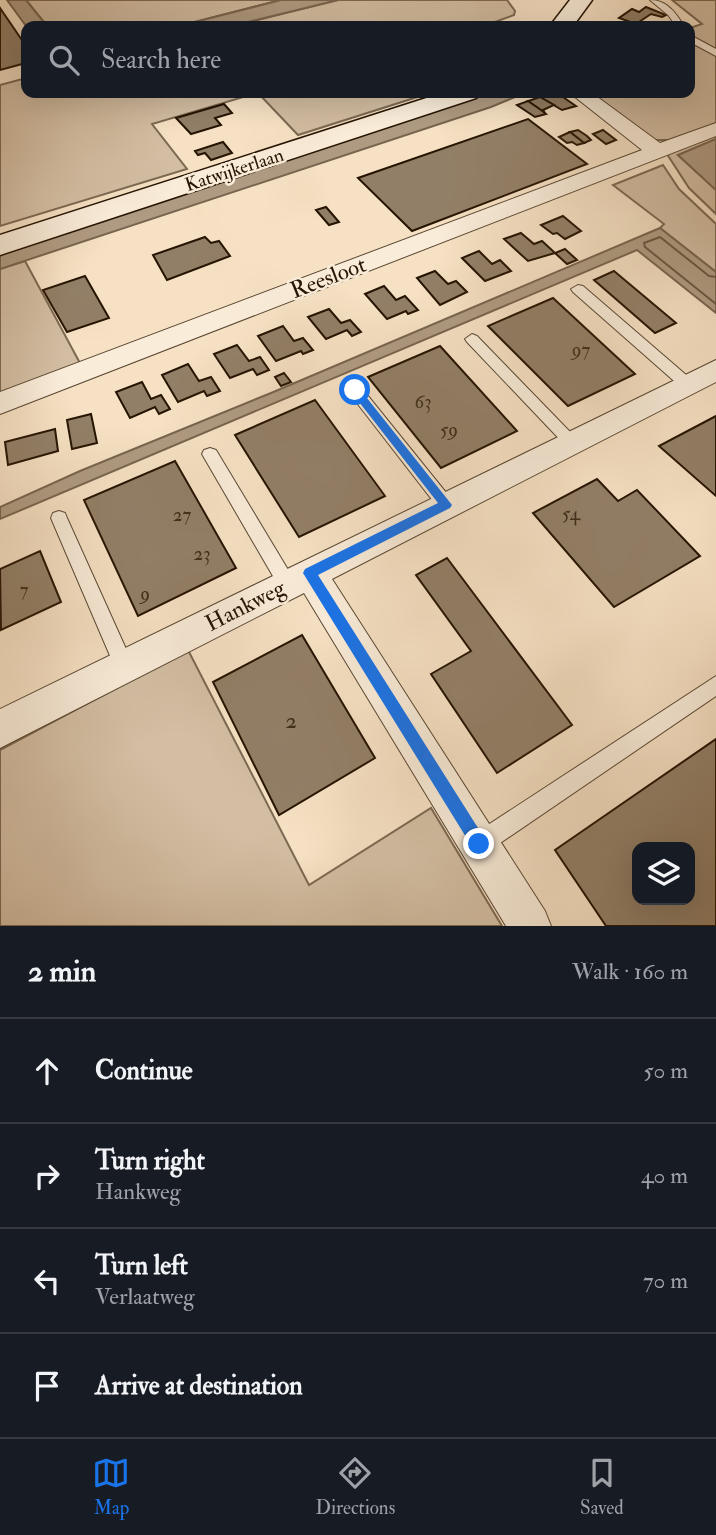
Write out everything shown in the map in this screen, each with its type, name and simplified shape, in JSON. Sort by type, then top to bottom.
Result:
[{"type":"street","points":[[565,21],[581,0]]},
{"type":"street","name":"Katwijkerlaan","points":[[0,244],[452,98]]},
{"type":"street","points":[[587,98],[656,150]]},
{"type":"street","name":"Reesloot","points":[[0,403],[716,128]]},
{"type":"street","name":"Hankweg","points":[[0,729],[716,370]]},
{"type":"street","points":[[298,578],[479,844],[530,926]]},
{"type":"lane","points":[[654,0],[677,21]]},
{"type":"lane","points":[[695,40],[716,53]]},
{"type":"lane","points":[[578,289],[687,384]]},
{"type":"lane","points":[[472,339],[571,442]]},
{"type":"lane","points":[[355,390],[446,505]]},
{"type":"lane","points":[[210,454],[298,578]]},
{"type":"lane","points":[[59,518],[124,666]]},
{"type":"lane","points":[[479,844],[716,685]]},
{"type":"shaded area","points":[[26,0],[281,0],[199,21],[43,21]]},
{"type":"shaded area","points":[[338,0],[507,0],[515,11],[514,15],[498,21],[252,21]]},
{"type":"shaded area","points":[[672,0],[716,0],[716,124],[673,140],[652,140],[590,98],[695,98],[695,26],[702,24]]},
{"type":"shaded area","points":[[21,79],[21,98],[240,98],[152,124],[187,169],[0,226],[0,85]]},
{"type":"shaded area","points":[[263,98],[414,98],[298,135]]},
{"type":"shaded area","points":[[716,132],[716,139],[678,155],[716,190],[716,214],[689,188],[665,151]]},
{"type":"shaded area","points":[[663,165],[679,189],[716,224],[716,272],[660,228],[664,224],[613,185]]},
{"type":"shaded area","points":[[25,261],[81,365],[0,396],[0,269]]},
{"type":"shaded area","points":[[188,650],[309,885],[431,808],[502,926],[0,926],[0,750]]},
{"type":"water","points":[[7,0],[26,0],[43,21],[22,21]]},
{"type":"water","points":[[281,0],[338,0],[252,21],[199,21]]},
{"type":"water","points":[[476,98],[513,98],[0,269],[0,253]]},
{"type":"water","points":[[716,139],[716,190],[678,155]]},
{"type":"water","points":[[660,228],[716,272],[716,313],[637,250],[0,519],[0,507],[80,471]]},
{"type":"building","points":[[646,7],[666,15],[662,17],[651,14],[640,21],[619,18],[632,9],[639,12]]},
{"type":"building","points":[[0,8],[21,39],[21,64],[0,70]]},
{"type":"building","points":[[542,98],[564,98],[576,106],[562,110]]},
{"type":"building","points":[[542,98],[554,105],[543,110],[545,113],[528,101]]},
{"type":"building","points":[[528,101],[546,114],[535,117],[517,105]]},
{"type":"building","points":[[224,104],[232,113],[215,118],[221,125],[191,134],[176,118]]},
{"type":"building","points":[[528,119],[587,164],[412,231],[358,178]]},
{"type":"building","points":[[578,130],[591,140],[584,143],[570,132]]},
{"type":"building","points":[[603,130],[616,140],[606,144],[593,134]]},
{"type":"building","points":[[570,132],[584,143],[567,143],[559,137]]},
{"type":"building","points":[[223,142],[232,153],[211,160],[205,153],[198,155],[195,151]]},
{"type":"building","points":[[326,207],[339,222],[329,225],[316,210]]},
{"type":"building","points":[[563,216],[581,231],[565,239],[541,225]]},
{"type":"building","points":[[521,233],[534,244],[542,241],[555,253],[528,261],[504,239]]},
{"type":"building","points":[[205,237],[211,243],[219,241],[230,256],[167,280],[153,255]]},
{"type":"building","points":[[565,249],[577,260],[567,264],[555,253]]},
{"type":"building","points":[[479,251],[492,264],[500,260],[511,271],[485,281],[462,258]]},
{"type":"building","points":[[435,271],[448,284],[456,281],[467,292],[440,305],[417,278]]},
{"type":"building","points":[[614,271],[676,323],[655,333],[594,280]]},
{"type":"building","points":[[85,276],[109,318],[67,332],[43,290]]},
{"type":"building","points":[[384,286],[396,300],[405,296],[418,310],[408,314],[406,311],[387,319],[365,294]]},
{"type":"building","points":[[553,298],[635,374],[568,406],[488,326]]},
{"type":"building","points":[[329,309],[341,323],[350,320],[361,332],[352,336],[347,330],[326,339],[308,317]]},
{"type":"building","points":[[283,326],[294,341],[303,338],[313,350],[303,354],[301,351],[276,361],[258,336]]},
{"type":"building","points":[[237,345],[249,361],[260,357],[269,370],[257,375],[253,369],[230,378],[214,354]]},
{"type":"building","points":[[440,346],[517,431],[441,468],[368,377]]},
{"type":"building","points":[[188,364],[199,381],[211,377],[220,391],[207,396],[204,391],[178,402],[162,375]]},
{"type":"building","points":[[284,373],[291,382],[281,386],[275,377]]},
{"type":"building","points":[[142,382],[151,399],[161,395],[170,409],[159,414],[155,407],[130,418],[116,392]]},
{"type":"building","points":[[315,400],[385,496],[299,537],[235,435]]},
{"type":"building","points":[[91,414],[97,443],[72,449],[67,420]]},
{"type":"building","points":[[716,416],[716,496],[659,446]]},
{"type":"building","points":[[55,429],[58,451],[8,465],[5,442]]},
{"type":"building","points":[[175,461],[236,568],[138,616],[84,500]]},
{"type":"building","points":[[597,479],[618,501],[637,490],[700,556],[614,607],[533,513]]},
{"type":"building","points":[[40,551],[61,602],[1,630],[0,569]]},
{"type":"building","points":[[447,558],[572,725],[497,773],[431,674],[471,651],[416,575]]},
{"type":"building","points":[[302,635],[375,758],[279,815],[213,682]]},
{"type":"building","points":[[716,739],[716,926],[606,926],[555,850]]},
{"type":"route","points":[[355,390],[446,505],[310,573],[479,844]]}]
